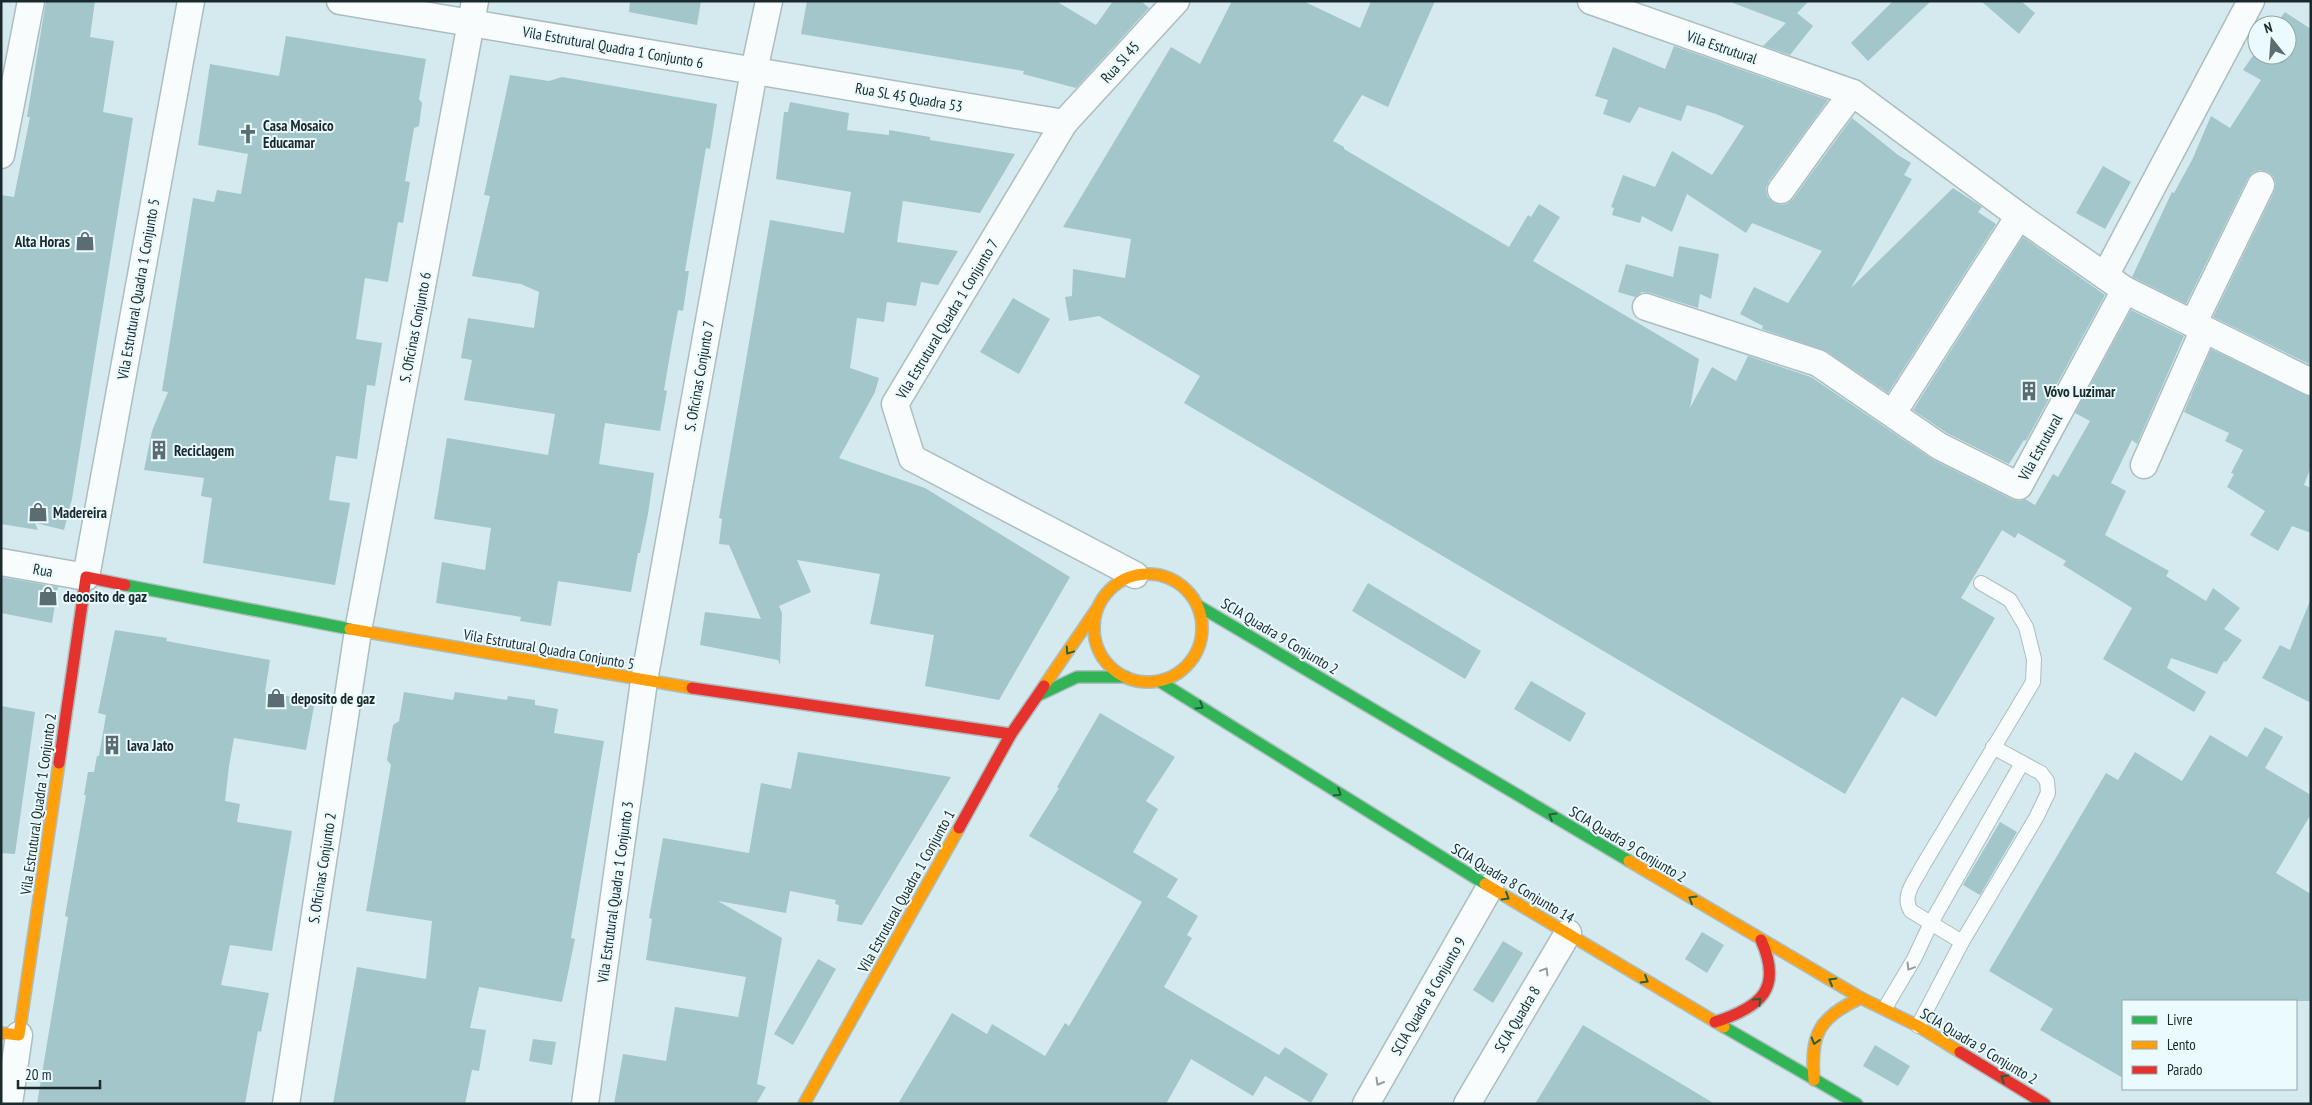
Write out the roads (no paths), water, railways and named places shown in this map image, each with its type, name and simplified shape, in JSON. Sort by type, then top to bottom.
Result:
[{"type":"street","points":[[1,155],[31,1]]},
{"type":"street","name":"Vila Estrutural Quadra 1 Conjunto 5","points":[[86,577],[191,1]]},
{"type":"street","name":"Vila Estrutural Quadra 1 Conjunto 6","points":[[340,1],[473,12],[754,71]]},
{"type":"street","name":"S. Oficinas Conjunto 7","points":[[644,681],[754,71],[769,1]]},
{"type":"street","name":"Rua Sl 45","points":[[1064,123],[1176,1]]},
{"type":"street","name":"Vila Estrutural","points":[[1591,1],[1853,93],[2019,216],[2115,283],[2019,486],[1940,446],[1818,362],[1646,307]]},
{"type":"street","points":[[2250,1],[2115,283],[2311,382]]},
{"type":"street","name":"S. Oficinas Conjunto 6","points":[[358,631],[473,12]]},
{"type":"street","name":"Rua SL 45 Quadra 53","points":[[754,71],[1064,123]]},
{"type":"street","points":[[1781,190],[1818,140],[1833,116],[1853,93]]},
{"type":"street","name":"Vila Estrutural Quadra 1 Conjunto 7","points":[[1064,123],[895,404],[912,458],[1135,575]]},
{"type":"street","points":[[2144,465],[2199,326],[2262,185]]},
{"type":"street","points":[[1893,414],[2019,216]]},
{"type":"street","name":"Rua","points":[[1,562],[86,577]]},
{"type":"street","points":[[1038,696],[1077,677],[1126,677],[1142,682],[1159,681],[1181,670],[1196,652],[1203,628],[1197,605],[1187,590],[1171,578],[1154,573],[1135,575],[1111,588],[1096,610],[1094,630],[1098,649],[1109,665],[1126,677]]},
{"type":"street","name":"Vila Estrutural Quadra Conjunto 5","points":[[86,577],[358,631],[644,681],[1011,734]]},
{"type":"street","name":"Vila Estrutural Quadra 1 Conjunto 2","points":[[10,1034],[86,577]]},
{"type":"street","name":"SCIA Quadra 9 Conjunto 2","points":[[1197,605],[1761,940],[1861,998],[1885,1008],[1918,1026],[2045,1104]]},
{"type":"street","name":"Vila Estrutural Quadra 1 Conjunto 1","points":[[804,1104],[1011,734],[1096,610]]},
{"type":"street","name":"S. Oficinas Conjunto 2","points":[[286,1104],[358,631]]},
{"type":"street","name":"Vila Estrutural Quadra 1 Conjunto 3","points":[[585,1104],[644,681]]},
{"type":"street","name":"SCIA Quadra 8 Conjunto 14","points":[[1159,681],[1490,887],[1715,1022],[1857,1104]]},
{"type":"street","name":"SCIA Quadra 8 Conjunto 9","points":[[1366,1104],[1490,887]]},
{"type":"street","name":"SCIA Quadra 8","points":[[1467,1104],[1568,933]]},
{"type":"street","points":[[1715,1022],[1742,1014],[1760,1001],[1764,995],[1770,982],[1770,963],[1761,940]]},
{"type":"street","points":[[1814,1080],[1810,1056],[1816,1035],[1826,1018],[1842,1006],[1861,998]]},
{"type":"street","points":[[9,1104],[10,1034]]},
{"type":"lane","points":[[1962,942],[1910,911],[1906,904],[1907,896],[1922,867],[2032,682],[2034,659],[2026,627],[2010,600],[1982,583]]},
{"type":"lane","points":[[1918,1026],[1962,942],[2036,818],[2048,793],[2047,782],[2042,773],[1993,747]]},
{"type":"lane","points":[[1885,1008],[2022,762]]},
{"type":"place","name":"Casa Mosaico Educamar","points":[[248,134]]},
{"type":"place","name":"Alta Horas","points":[[85,241]]},
{"type":"place","name":"Vóvo Luzimar","points":[[2029,391]]},
{"type":"place","name":"Reciclagem","points":[[159,450]]},
{"type":"place","name":"Madereira","points":[[38,512]]},
{"type":"place","name":"deoosito de gaz","points":[[48,596]]},
{"type":"place","name":"deposito de gaz","points":[[276,698]]},
{"type":"place","name":"lava Jato","points":[[112,745]]}]
